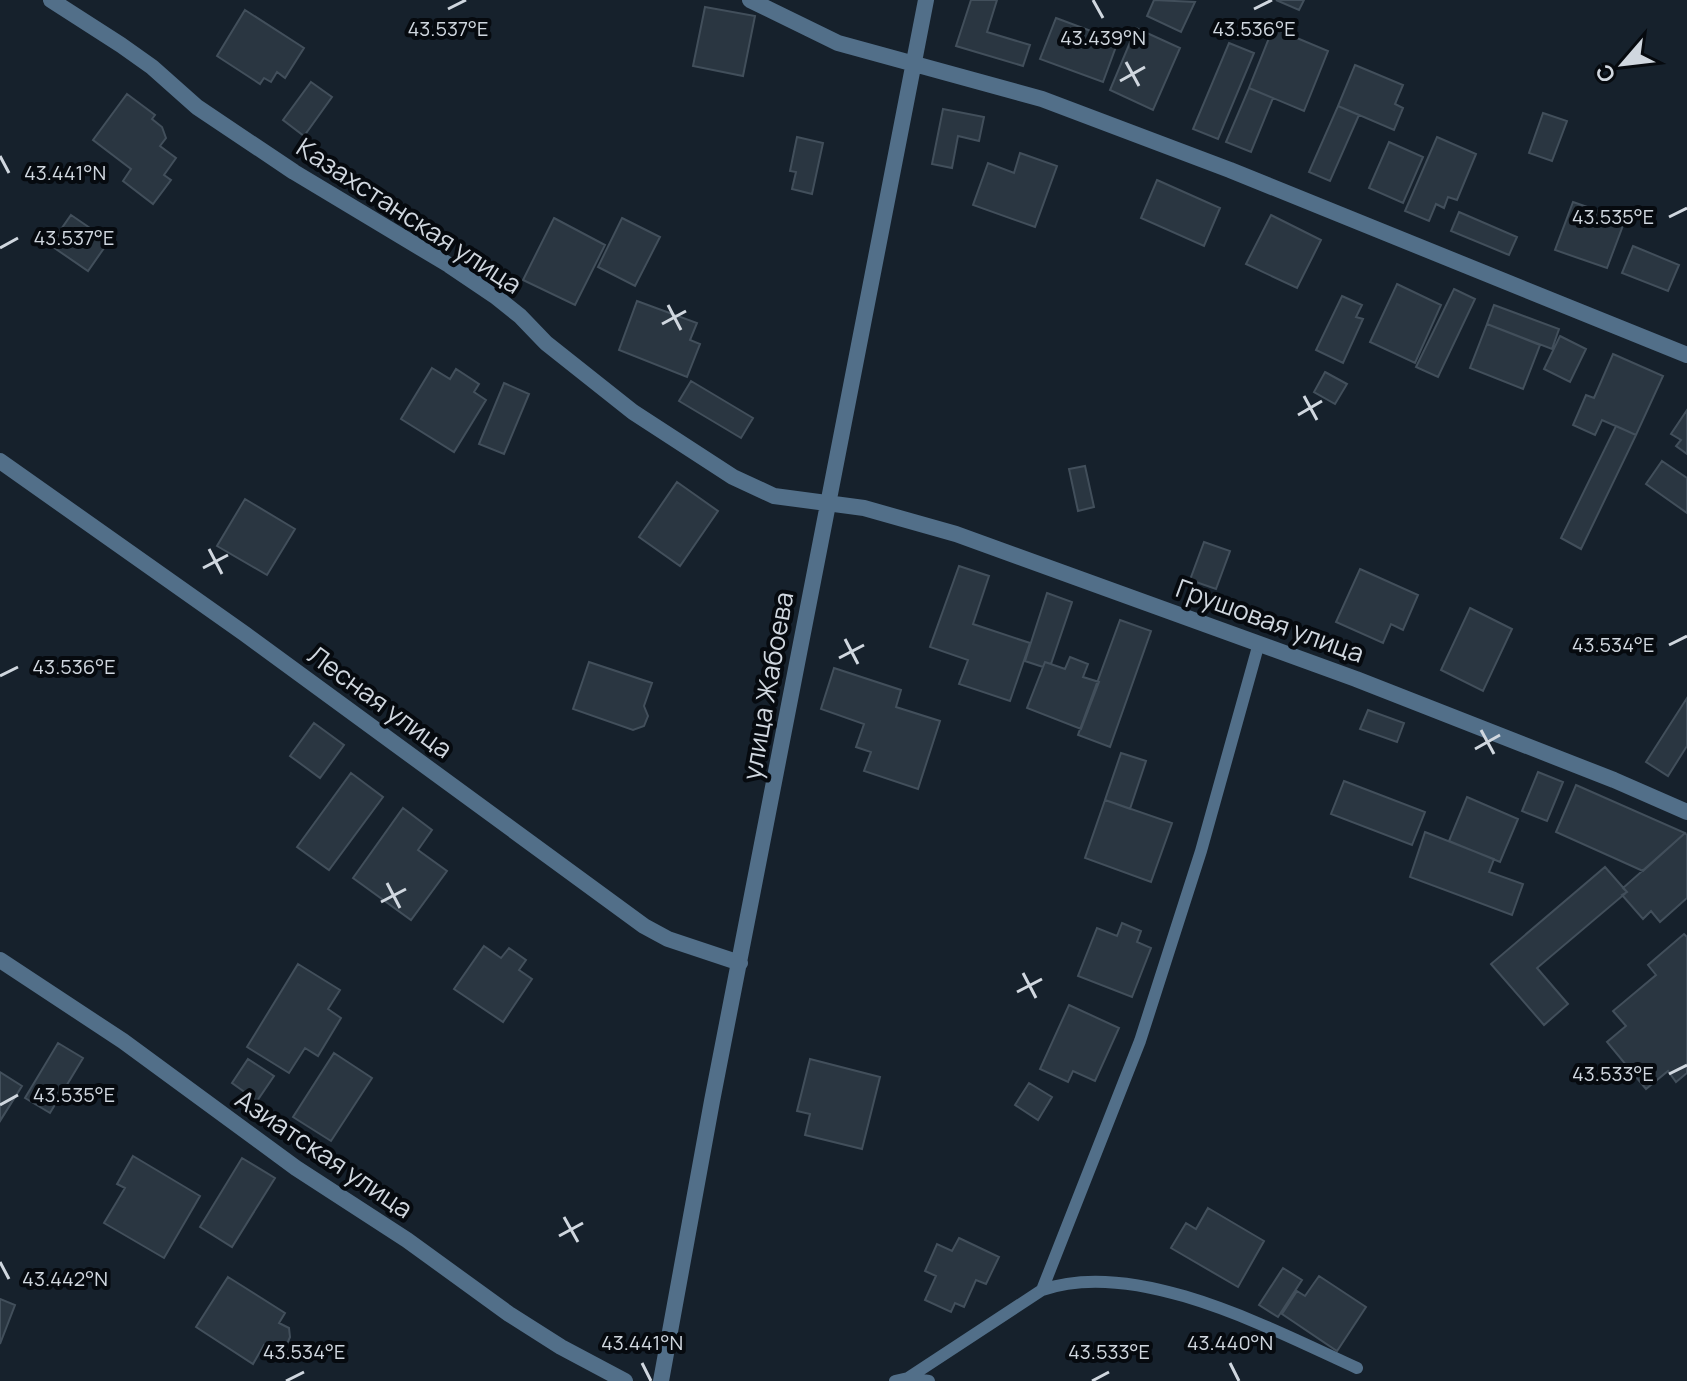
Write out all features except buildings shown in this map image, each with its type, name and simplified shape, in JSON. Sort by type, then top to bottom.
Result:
[{"type":"street","name":"Казахстанская улица","points":[[51,0],[152,67],[197,107],[269,156],[495,296],[546,343],[633,412],[733,477],[774,496],[828,502]]},
{"type":"street","points":[[750,0],[838,43],[1057,105],[1230,170],[1687,355]]},
{"type":"street","name":"улица Жабоева","points":[[661,1381],[709,1115],[926,0]]},
{"type":"street","name":"Лесная улица","points":[[0,461],[269,651],[644,926],[668,939],[740,963]]},
{"type":"street","name":"Грушовая улица","points":[[828,502],[864,508],[956,534],[1259,643],[1614,780],[1687,812]]},
{"type":"street","name":"Азиатская улица","points":[[0,960],[123,1041],[296,1168],[407,1240],[509,1314],[561,1347],[625,1381]]},
{"type":"lane","points":[[1042,1290],[1140,1041],[1201,851],[1259,643]]},
{"type":"lane","points":[[902,1380],[1042,1290],[1063,1282],[1086,1280],[1146,1285],[1173,1292],[1303,1343],[1357,1368]]},
{"type":"lane","points":[[902,1380],[929,1381]]}]
